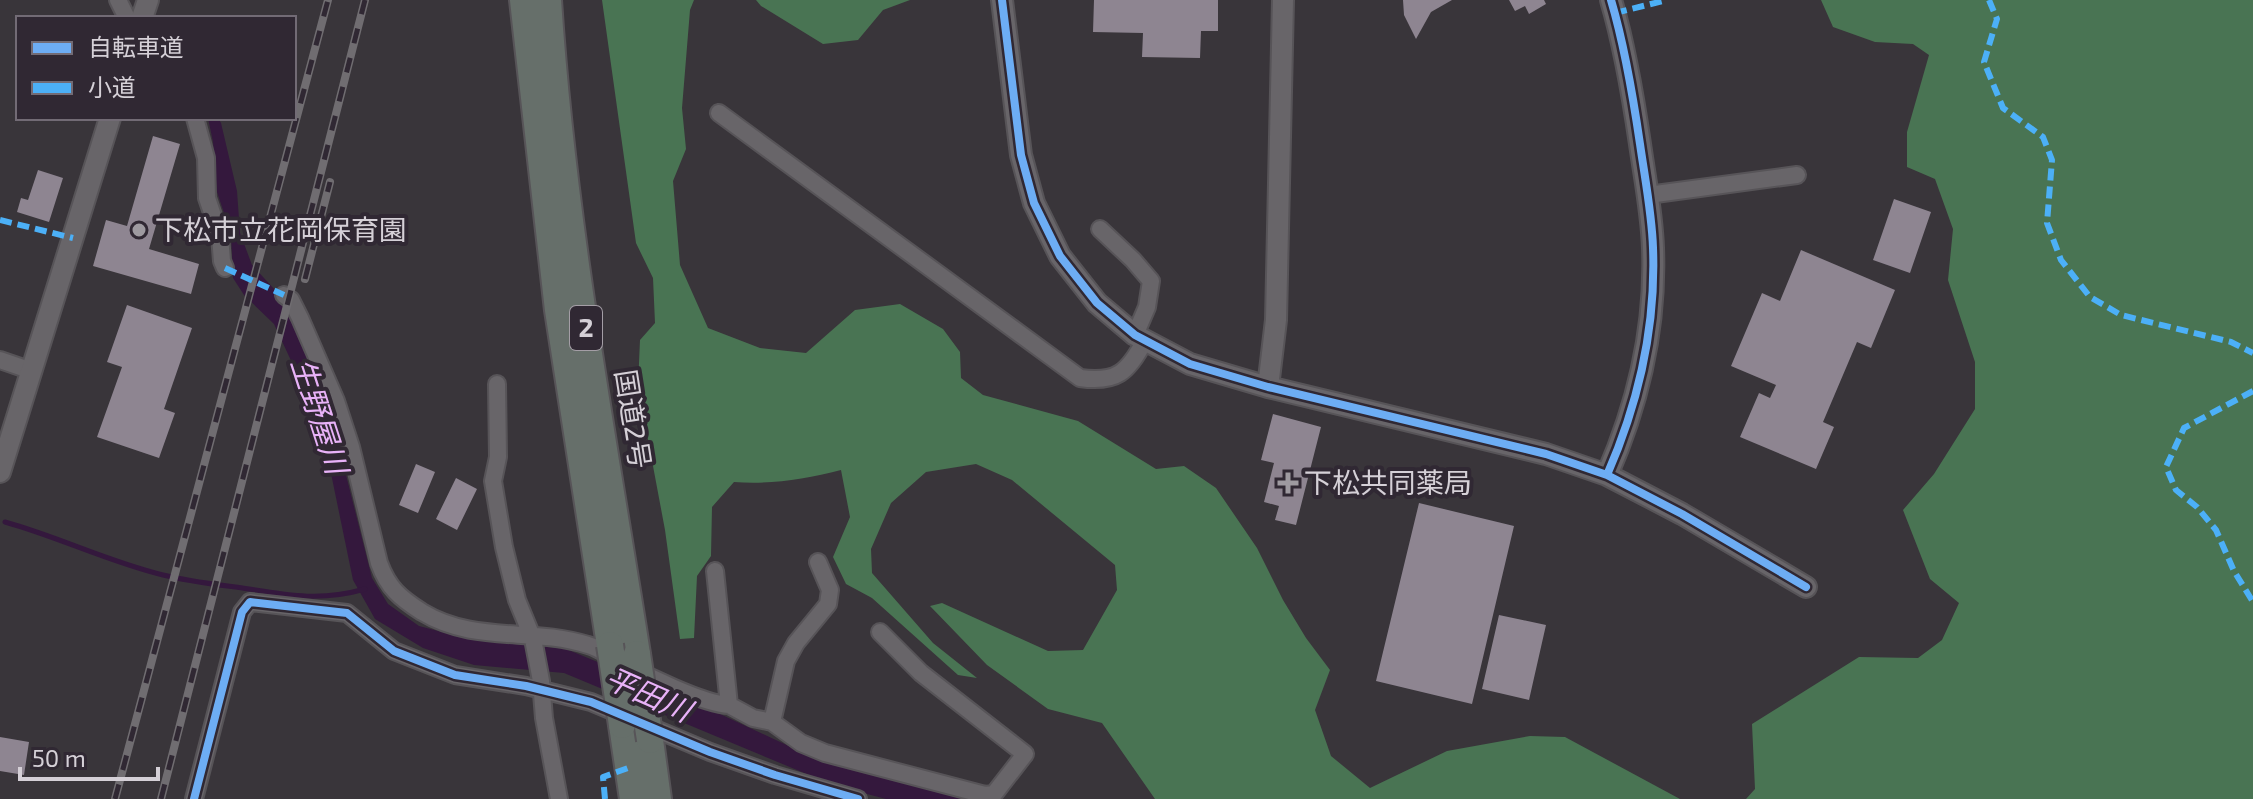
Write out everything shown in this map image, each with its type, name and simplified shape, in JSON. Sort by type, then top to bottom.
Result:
[{"type":"highway","name":"国道2号","points":[[523,0],[558,310],[633,799]]},
{"type":"highway","name":"国道2号","points":[[548,0],[557,123],[658,799]]},
{"type":"street","points":[[1002,0],[1021,155],[1034,203],[1060,256],[1097,303],[1140,338],[1190,364],[1268,387],[1546,454],[1607,475],[1682,514],[1806,587]]},
{"type":"street","points":[[1268,387],[1276,320],[1283,0]]},
{"type":"street","points":[[1607,475],[1618,450],[1642,371],[1653,302],[1653,247],[1648,195],[1634,102],[1611,0]]},
{"type":"street","points":[[719,113],[1080,378],[1103,381],[1121,373],[1138,354],[1151,281],[1100,229]]},
{"type":"street","points":[[0,472],[109,120]]},
{"type":"street","points":[[196,120],[206,158],[207,198],[220,236],[225,268]]},
{"type":"street","points":[[1648,195],[1797,175]]},
{"type":"street","points":[[284,295],[291,300],[300,318],[336,401],[386,582],[398,598],[440,623],[465,631],[532,636],[591,645],[621,663],[684,691],[729,705],[753,718],[772,722],[801,743],[825,753],[985,797],[994,794],[1025,754],[921,673],[880,632]]},
{"type":"street","points":[[0,360],[32,371]]},
{"type":"street","points":[[497,384],[498,457],[493,481],[517,600],[532,636],[559,799]]},
{"type":"street","points":[[772,722],[786,661],[796,643],[828,604],[830,590],[818,562]]},
{"type":"street","points":[[715,571],[729,705]]},
{"type":"street","points":[[194,799],[242,612],[250,602],[347,613],[394,651],[455,675],[542,686],[591,702],[710,752],[858,799]]},
{"type":"green space","points":[[602,0],[694,0],[690,10],[682,108],[686,149],[673,181],[680,265],[708,328],[760,348],[806,353],[855,310],[900,304],[943,329],[960,352],[961,378],[983,395],[1078,421],[1156,469],[1184,466],[1216,488],[1257,548],[1306,638],[1330,670],[1315,710],[1331,756],[1370,788],[1447,751],[1530,736],[1565,737],[1680,799],[1155,799],[1102,723],[1048,709],[987,665],[930,606],[942,603],[1048,651],[1083,650],[1117,590],[1115,565],[1012,480],[976,464],[926,472],[891,503],[871,549],[872,573],[933,643],[977,678],[958,675],[872,598],[846,584],[833,557],[850,517],[841,470],[788,480],[734,482],[712,507],[711,556],[697,576],[694,638],[680,639],[665,530],[638,386],[640,340],[655,323],[653,278],[636,243]]},
{"type":"green space","points":[[756,0],[910,0],[883,10],[858,40],[823,44]]},
{"type":"green space","points":[[1821,0],[2253,0],[2253,799],[1746,799],[1755,789],[1752,724],[1859,657],[1918,658],[1942,640],[1959,603],[1930,579],[1903,510],[1934,474],[1975,409],[1975,362],[1948,280],[1953,229],[1935,179],[1907,167],[1907,132],[1929,55],[1913,44],[1875,42],[1833,27]]},
{"type":"water","points":[[208,120],[219,120],[237,191],[240,233],[252,265],[276,291],[292,315],[316,373],[340,451],[372,578],[388,604],[419,626],[469,639],[566,649],[688,699],[808,755],[974,799],[886,799],[833,785],[564,673],[474,665],[423,648],[375,619],[353,580],[321,425],[274,324],[244,295],[233,278],[231,234],[217,192]]},
{"type":"building","points":[[1094,0],[1218,0],[1218,31],[1201,31],[1200,58],[1142,57],[1143,33],[1093,32]]},
{"type":"building","points":[[1403,0],[1452,0],[1431,12],[1416,39],[1404,15]]},
{"type":"building","points":[[1509,0],[1544,0],[1546,4],[1529,14],[1525,6],[1515,11]]},
{"type":"building","points":[[153,136],[180,144],[149,249],[199,264],[191,294],[93,266],[106,220],[127,226]]},
{"type":"building","points":[[38,170],[63,178],[49,222],[17,212],[21,198],[28,200]]},
{"type":"building","points":[[1894,199],[1931,212],[1910,273],[1873,260]]},
{"type":"building","points":[[1801,250],[1895,290],[1871,348],[1857,342],[1823,422],[1834,427],[1816,469],[1740,437],[1759,393],[1770,398],[1776,385],[1731,366],[1762,293],[1780,301]]},
{"type":"building","points":[[127,305],[192,328],[164,409],[175,413],[159,458],[97,437],[122,367],[107,362]]},
{"type":"building","name":"下松共同薬局","points":[[1273,414],[1321,427],[1296,525],[1275,520],[1279,506],[1264,502],[1274,463],[1261,460]]},
{"type":"building","points":[[416,464],[435,472],[418,513],[399,505]]},
{"type":"building","points":[[456,478],[477,489],[457,530],[436,519]]},
{"type":"building","points":[[1419,503],[1514,526],[1472,704],[1376,681]]},
{"type":"building","points":[[1499,615],[1546,625],[1529,700],[1482,689]]},
{"type":"building","points":[[0,737],[29,742],[24,775],[0,771]]},
{"type":"waterway","points":[[5,522],[123,563],[184,580],[307,596],[365,589]]},
{"type":"railway","points":[[115,799],[328,0]]},
{"type":"railway","points":[[161,799],[365,0]]},
{"type":"railway","points":[[305,279],[330,182]]},
{"type":"marked path","points":[[1615,13],[1667,0]]},
{"type":"marked path","points":[[1989,0],[1997,19],[1984,62],[2003,108],[2043,137],[2052,160],[2047,223],[2061,260],[2090,297],[2121,315],[2231,342],[2253,353]]},
{"type":"marked path","points":[[0,220],[73,238]]},
{"type":"marked path","points":[[225,268],[284,295]]},
{"type":"marked path","points":[[2253,391],[2184,428],[2166,467],[2176,490],[2197,507],[2216,530],[2234,571],[2253,602]]},
{"type":"marked path","points":[[605,799],[603,777],[628,768]]},
{"type":"cycle path","points":[[1002,0],[1021,155],[1034,203],[1060,256],[1097,303],[1135,335],[1190,364],[1268,387],[1546,454],[1607,475],[1682,514],[1806,587]]},
{"type":"cycle path","points":[[1607,475],[1628,421],[1643,364],[1653,277],[1646,183],[1628,72],[1611,0]]},
{"type":"cycle path","points":[[194,799],[242,612],[250,602],[347,613],[394,651],[455,675],[526,686],[591,702],[710,752],[858,799]]},
{"type":"place","name":"下松市立花岡保育園","points":[[139,230]]},
{"type":"place","name":"下松共同薬局","points":[[1288,483]]},
{"type":"water label","name":"生野屋川","points":[[319,416]]},
{"type":"water label","name":"平田川","points":[[648,695]]}]
